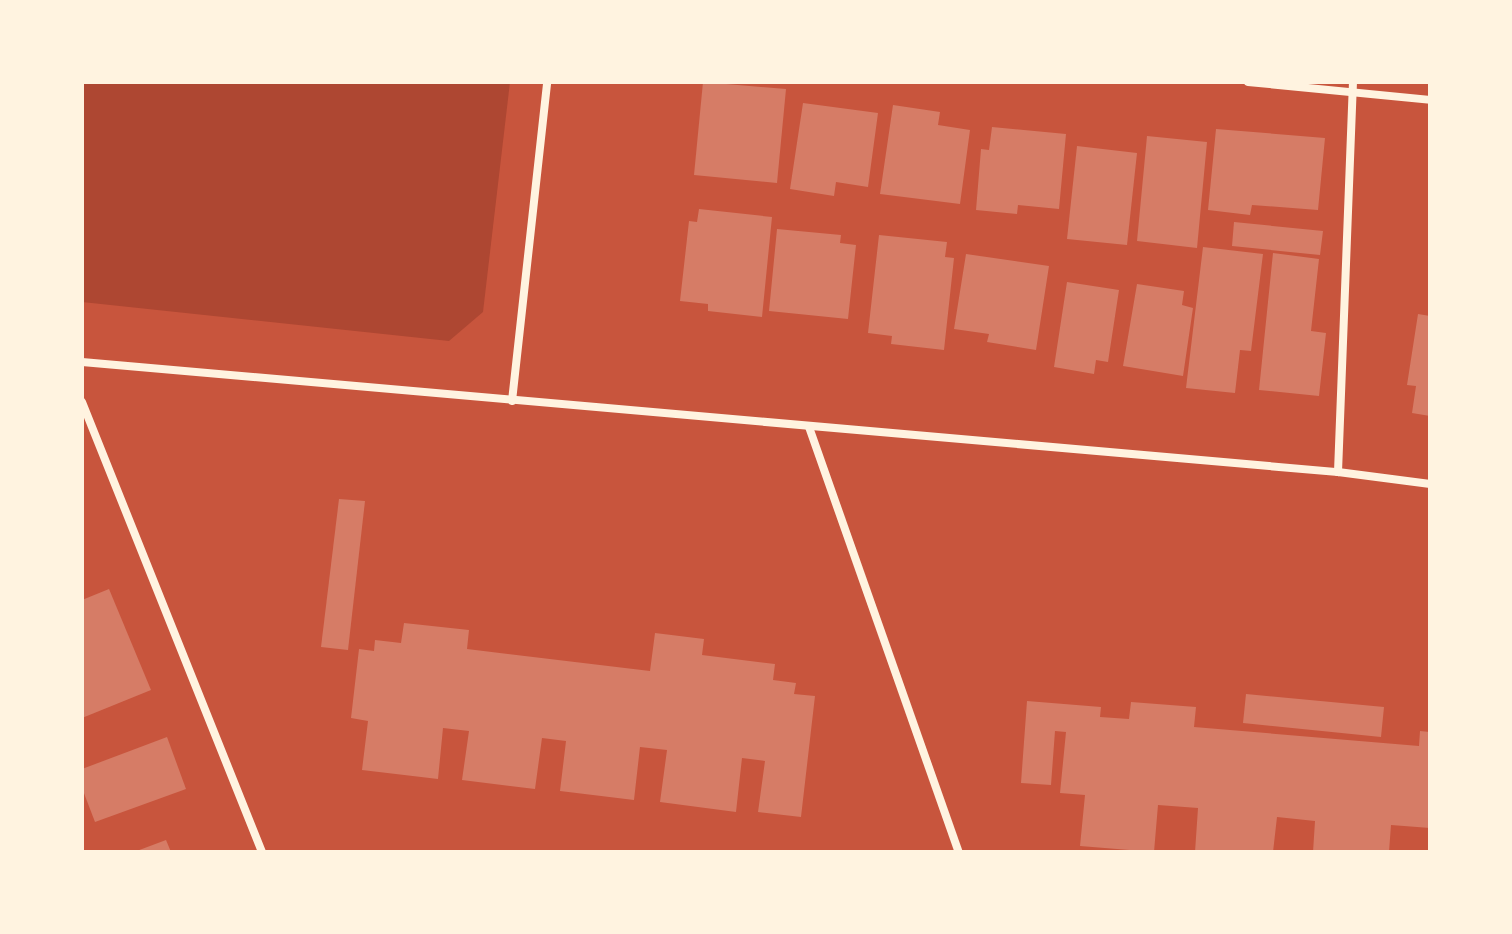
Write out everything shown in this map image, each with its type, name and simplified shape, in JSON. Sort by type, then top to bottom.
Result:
[{"type":"street","points":[[512,401],[547,82]]},
{"type":"street","points":[[1248,82],[1353,87],[1430,100]]},
{"type":"street","points":[[1338,472],[1353,87]]},
{"type":"street","points":[[82,362],[1338,472],[1430,484]]},
{"type":"street","points":[[82,402],[262,852]]},
{"type":"street","points":[[809,427],[959,852]]},
{"type":"shaded area","points":[[82,82],[510,82],[483,312],[449,341],[82,302]]},
{"type":"building","points":[[703,82],[786,89],[777,183],[694,175]]},
{"type":"building","points":[[803,103],[878,113],[868,187],[836,182],[834,196],[790,189]]},
{"type":"building","points":[[893,105],[940,112],[938,125],[970,130],[960,204],[880,194]]},
{"type":"building","points":[[992,127],[1066,134],[1059,209],[1018,205],[1017,214],[976,210],[981,149],[989,150]]},
{"type":"building","points":[[1216,129],[1325,138],[1318,210],[1252,205],[1250,215],[1208,210]]},
{"type":"building","points":[[1147,136],[1207,142],[1197,248],[1137,241]]},
{"type":"building","points":[[1077,146],[1137,153],[1127,245],[1067,239]]},
{"type":"building","points":[[699,209],[772,217],[762,317],[708,311],[708,304],[680,301],[689,221],[697,222]]},
{"type":"building","points":[[1234,222],[1323,231],[1320,255],[1232,246]]},
{"type":"building","points":[[777,229],[841,235],[840,243],[856,245],[848,319],[769,311]]},
{"type":"building","points":[[879,235],[947,242],[945,257],[954,258],[944,350],[891,344],[892,336],[868,333]]},
{"type":"building","points":[[1203,247],[1263,254],[1251,351],[1240,350],[1235,393],[1186,388]]},
{"type":"building","points":[[1273,253],[1319,259],[1311,331],[1326,333],[1319,396],[1259,390]]},
{"type":"building","points":[[966,254],[1049,266],[1036,350],[987,342],[989,334],[954,329]]},
{"type":"building","points":[[1067,282],[1119,290],[1108,362],[1096,360],[1094,374],[1054,367]]},
{"type":"building","points":[[1137,284],[1184,291],[1182,305],[1193,308],[1183,376],[1123,366]]},
{"type":"building","points":[[1418,314],[1430,316],[1430,416],[1412,413],[1416,386],[1407,385]]},
{"type":"building","points":[[339,499],[365,501],[348,650],[321,647]]},
{"type":"building","points":[[109,589],[151,690],[82,718],[82,600]]},
{"type":"building","points":[[404,623],[469,630],[467,649],[650,671],[655,633],[704,639],[702,655],[775,664],[773,680],[796,683],[794,694],[815,696],[801,817],[758,812],[765,761],[742,758],[736,812],[660,802],[667,750],[640,747],[634,800],[560,791],[566,741],[542,738],[535,789],[462,780],[469,731],[443,728],[438,779],[362,770],[368,721],[351,718],[359,649],[374,651],[375,640],[401,643]]},
{"type":"building","points":[[1246,694],[1384,707],[1381,737],[1243,723]]},
{"type":"building","points":[[1027,701],[1101,707],[1100,717],[1129,719],[1131,702],[1196,707],[1194,727],[1419,746],[1420,731],[1430,732],[1430,828],[1391,825],[1389,852],[1313,852],[1315,821],[1277,817],[1273,852],[1195,852],[1198,808],[1158,805],[1154,852],[1080,846],[1085,795],[1060,793],[1066,732],[1055,731],[1051,785],[1021,783]]},
{"type":"building","points":[[167,737],[186,789],[95,822],[82,788],[82,769]]},
{"type":"building","points":[[166,840],[171,852],[134,852]]}]
